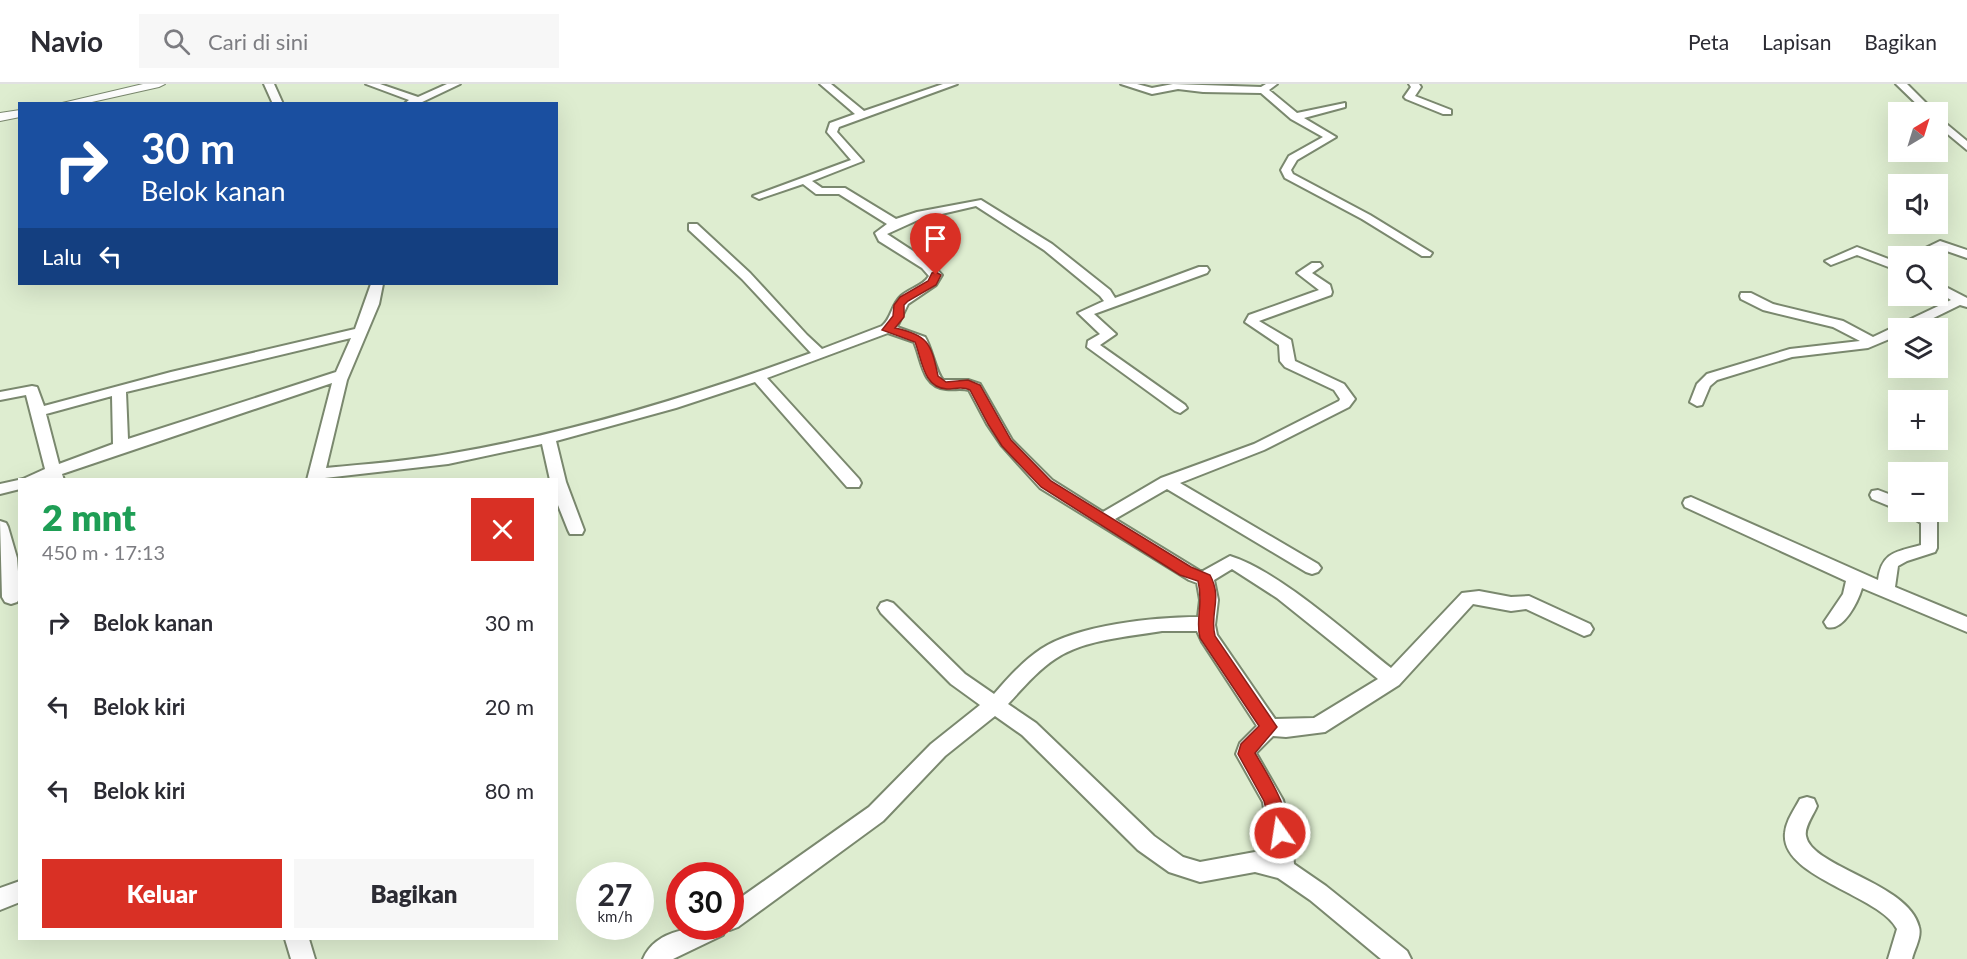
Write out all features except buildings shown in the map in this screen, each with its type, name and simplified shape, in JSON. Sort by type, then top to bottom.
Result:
[{"type":"street","points":[[74,102],[159,84]]},
{"type":"street","points":[[269,84],[277,102]]},
{"type":"street","points":[[370,84],[414,102],[455,84]]},
{"type":"street","points":[[825,84],[862,115]]},
{"type":"street","points":[[759,196],[858,161],[858,158],[836,138],[831,128],[952,84]]},
{"type":"street","points":[[1125,84],[1152,91],[1182,85],[1203,89],[1267,87],[1295,117],[1331,138],[1293,158],[1286,170],[1289,176],[1366,217],[1426,253]]},
{"type":"street","points":[[1414,84],[1416,87],[1409,97],[1447,112]]},
{"type":"street","points":[[1901,84],[1920,102]]},
{"type":"street","points":[[1295,117],[1341,105]]},
{"type":"street","points":[[0,117],[18,113]]},
{"type":"street","points":[[1948,129],[1967,147]]},
{"type":"street","points":[[804,180],[820,192],[842,190],[895,224]]},
{"type":"street","points":[[377,285],[372,304],[342,375],[316,477],[447,459],[634,415],[756,376],[887,330],[898,317],[899,305],[904,299],[933,282],[936,275],[926,265],[882,236],[895,224],[916,214],[951,211],[979,203],[1003,221],[1048,247],[1105,293],[1112,303]]},
{"type":"street","points":[[693,227],[746,276],[802,338],[820,354]]},
{"type":"street","points":[[1948,248],[1967,254]]},
{"type":"street","points":[[1831,261],[1857,251],[1888,262]]},
{"type":"street","points":[[1101,519],[1167,482],[1259,447],[1332,411],[1348,399],[1339,387],[1287,361],[1286,343],[1252,322],[1254,318],[1326,292],[1325,288],[1303,273],[1316,266]]},
{"type":"street","points":[[1180,408],[1094,347],[1093,344],[1109,334],[1085,313],[1203,270]]},
{"type":"street","points":[[1948,293],[1964,302]]},
{"type":"street","points":[[1746,296],[1768,307],[1838,324],[1873,342]]},
{"type":"street","points":[[1927,318],[1964,302]]},
{"type":"street","points":[[887,330],[910,335],[920,340],[929,361],[932,377],[938,383],[968,384],[975,387],[994,424],[1027,466],[1046,484],[1185,571],[1205,578]]},
{"type":"street","points":[[37,412],[118,390],[359,332]]},
{"type":"street","points":[[1697,402],[1704,384],[1712,377],[1790,353],[1822,348],[1846,348],[1873,342],[1888,335]]},
{"type":"street","points":[[0,396],[32,390],[55,476],[121,447],[342,375]]},
{"type":"street","points":[[756,376],[853,483]]},
{"type":"street","points":[[118,390],[121,447]]},
{"type":"street","points":[[548,437],[557,478]]},
{"type":"street","points":[[558,482],[576,530]]},
{"type":"street","points":[[1167,482],[1312,568]]},
{"type":"street","points":[[0,489],[18,484]]},
{"type":"street","points":[[1878,495],[1888,499]]},
{"type":"street","points":[[1691,503],[1856,578],[1967,625]]},
{"type":"street","points":[[1886,591],[1886,568],[1893,560],[1902,555],[1929,548],[1929,522]]},
{"type":"street","points":[[0,527],[14,556],[10,597]]},
{"type":"street","points":[[1205,578],[1230,562],[1240,563],[1288,597],[1392,680]]},
{"type":"street","points":[[1205,578],[1209,596],[1209,611],[1204,624],[1208,638],[1269,727]]},
{"type":"street","points":[[1833,622],[1851,595],[1856,578]]},
{"type":"street","points":[[1283,869],[1280,833],[1273,800],[1246,754],[1247,749],[1269,727],[1294,729],[1318,726],[1392,680],[1468,598],[1474,596],[1508,604],[1529,603],[1584,629]]},
{"type":"street","points":[[887,608],[958,679],[1029,729],[1146,843],[1178,865],[1200,872],[1255,862],[1283,869],[1318,893],[1399,959]]},
{"type":"street","points":[[744,909],[876,814],[938,750],[996,704],[1027,671],[1048,654],[1067,644],[1162,624],[1204,624]]},
{"type":"street","points":[[1807,806],[1795,833],[1796,842],[1819,864],[1893,908],[1904,918],[1908,926],[1900,959]]},
{"type":"street","points":[[0,899],[18,892]]},
{"type":"street","points":[[297,940],[303,959]]},
{"type":"street","points":[[655,959],[667,949],[687,940]]},
{"type":"route","points":[[936,275],[933,282],[904,299],[899,305],[898,317],[887,330],[910,335],[920,340],[929,361],[932,377],[938,383],[968,384],[975,387],[994,424],[1007,443],[1046,484],[1185,571],[1205,578],[1209,596],[1209,611],[1204,624],[1208,638],[1261,712],[1269,727],[1247,749],[1246,754],[1267,786],[1273,800],[1280,833]]}]
